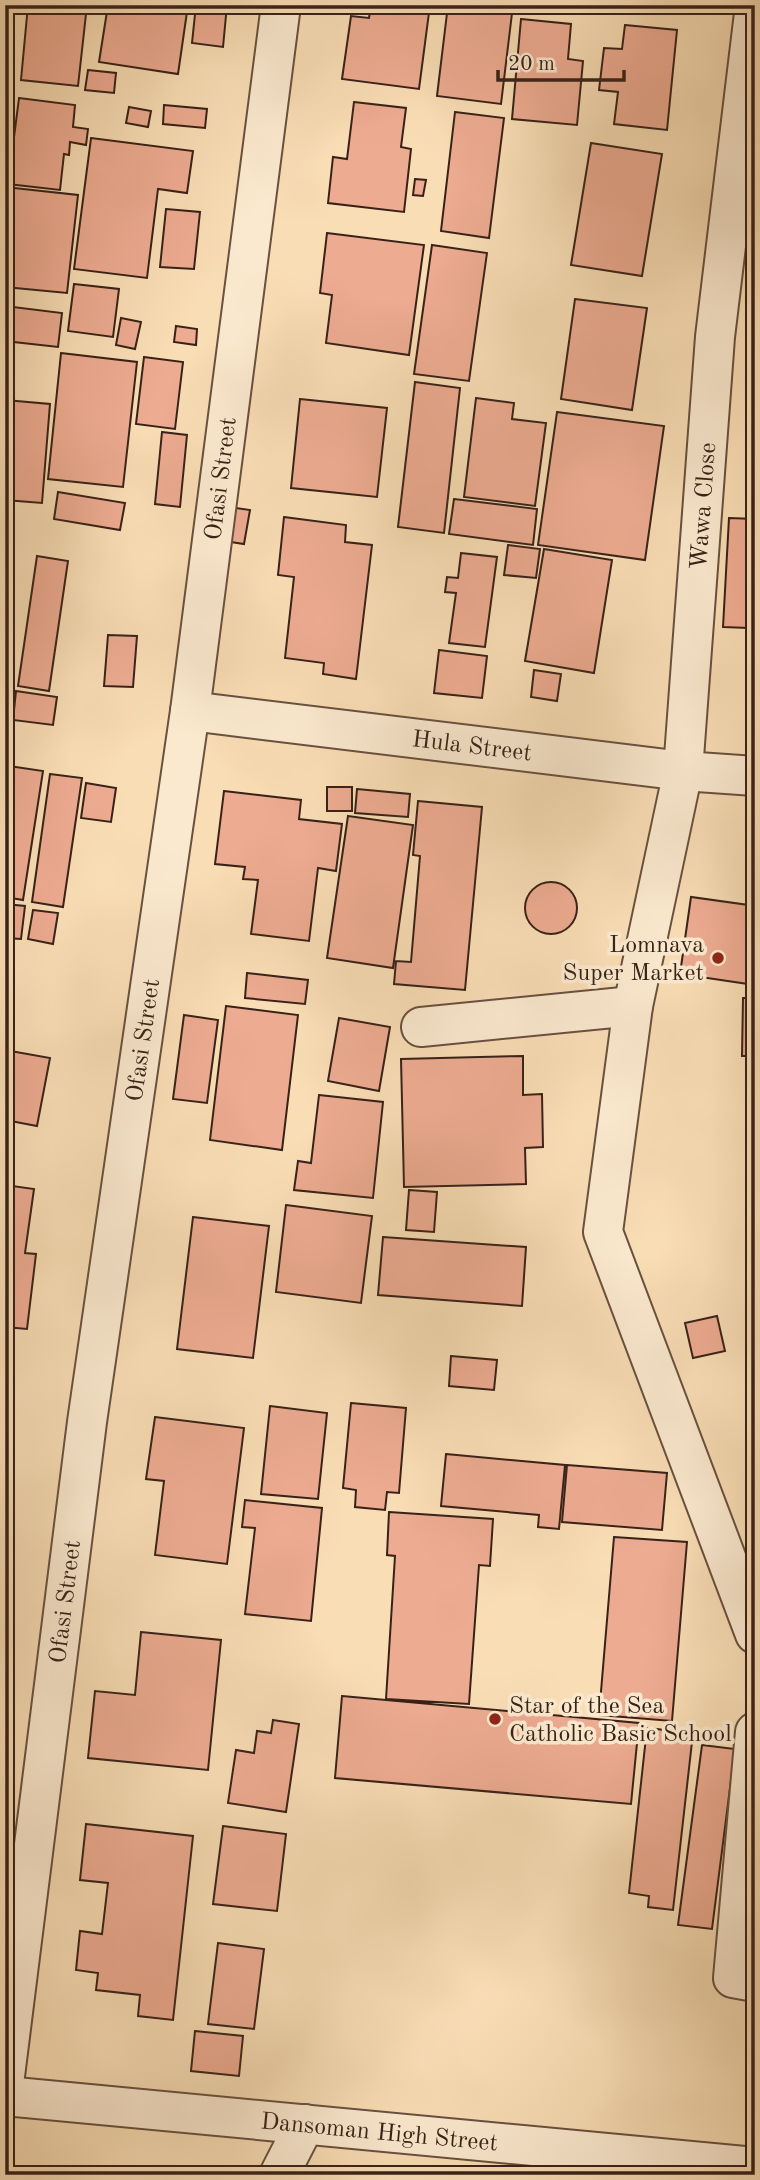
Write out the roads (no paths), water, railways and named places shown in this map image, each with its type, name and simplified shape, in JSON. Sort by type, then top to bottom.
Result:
[{"type":"street","name":"Ofasi Street","points":[[5,2076],[87,1422],[190,711],[281,5]]},
{"type":"street","name":"Wawa Close","points":[[755,5],[715,337],[683,771],[633,1006],[603,1233],[755,1634]]},
{"type":"street","name":"Hula Street","points":[[190,711],[683,771],[755,776]]},
{"type":"street","points":[[421,1027],[633,1006]]},
{"type":"street","points":[[755,1732],[733,1978],[755,1982]]},
{"type":"street","name":"Dansoman High Street","points":[[5,2096],[755,2167]]},
{"type":"street","points":[[279,2175],[305,2124]]},
{"type":"place","name":"Lomnava Super Market","points":[[718,958]]},
{"type":"place","name":"Star of the Sea Catholic Basic School","points":[[495,1719]]}]
